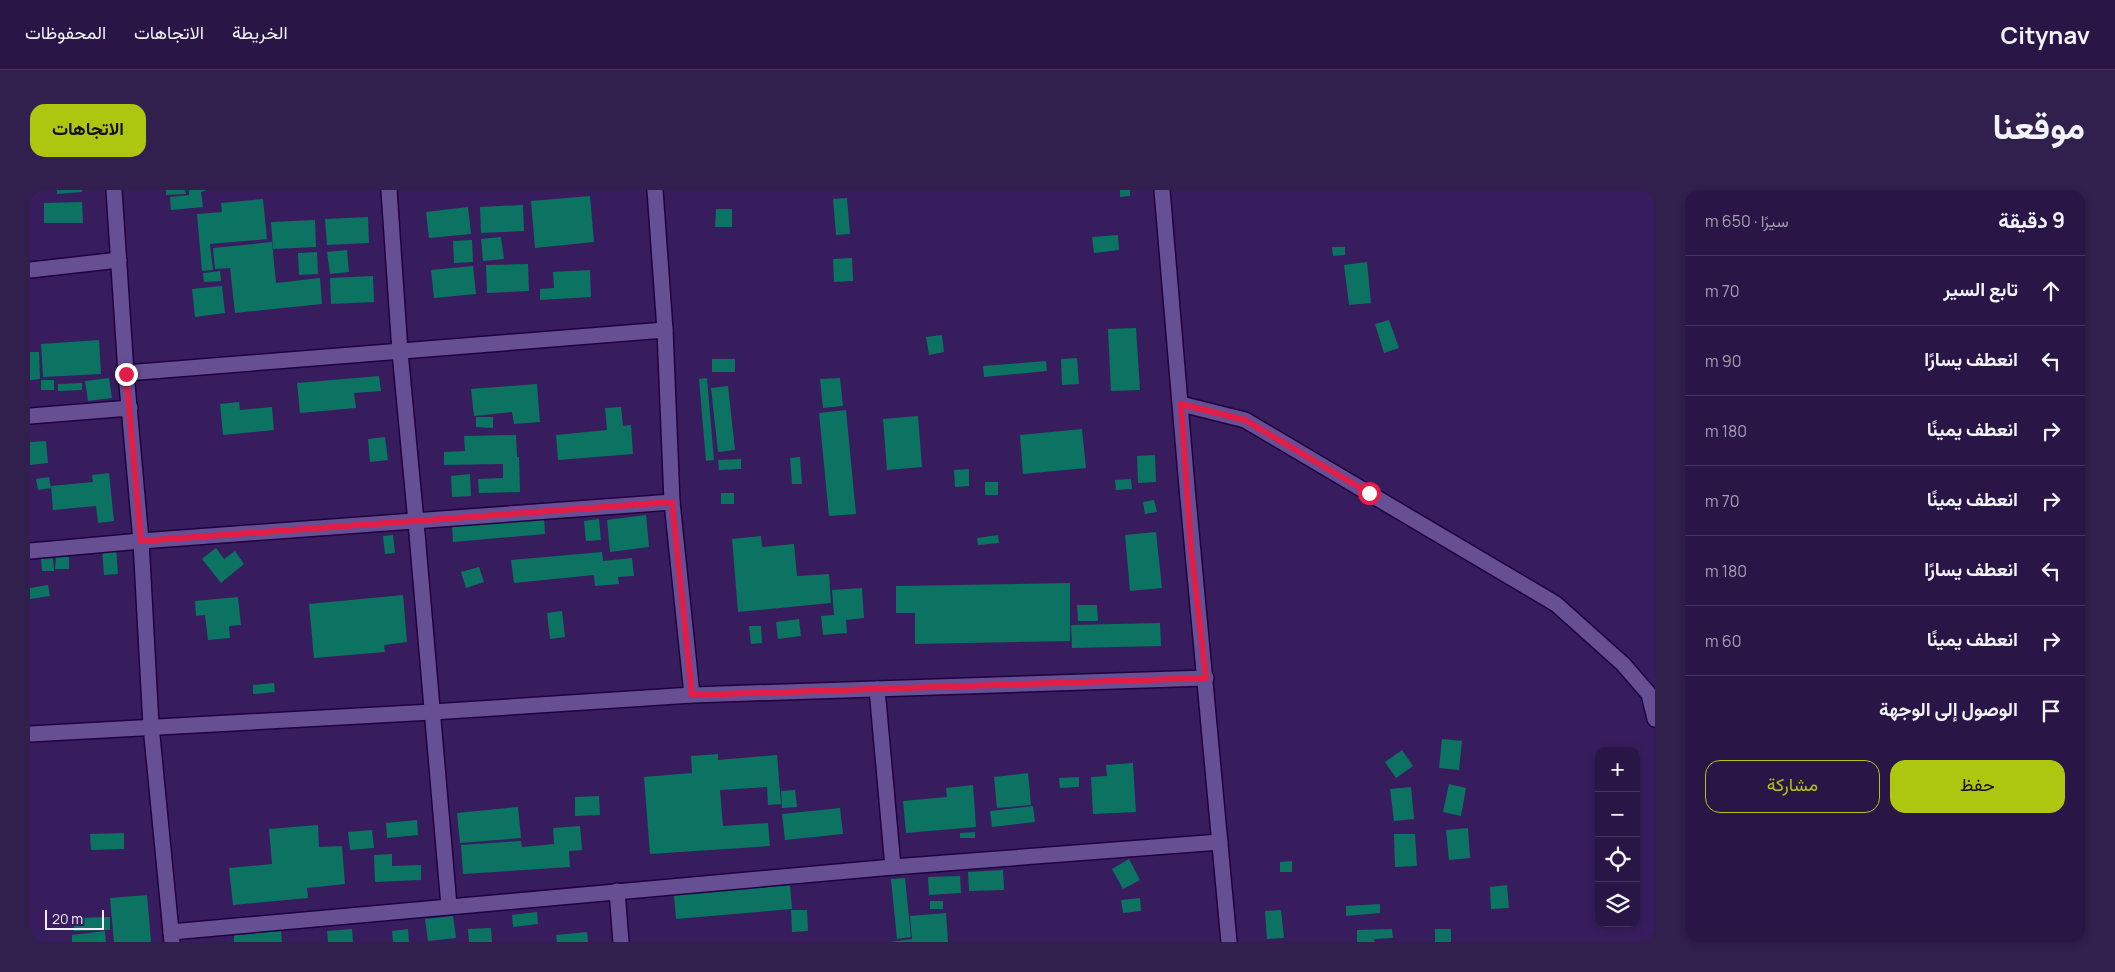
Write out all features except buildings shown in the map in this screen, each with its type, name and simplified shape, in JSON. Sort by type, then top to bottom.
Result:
[{"type":"street","points":[[114,190],[126,374],[141,541],[151,726],[171,937],[449,906],[893,867],[1220,842]]},
{"type":"street","points":[[390,190],[400,352],[449,906]]},
{"type":"street","points":[[655,190],[665,330],[672,502],[692,695]]},
{"type":"street","points":[[1162,190],[1181,404],[1191,549],[1206,678],[1229,942]]},
{"type":"street","points":[[30,270],[119,260]]},
{"type":"street","points":[[126,374],[665,330]]},
{"type":"street","points":[[1181,404],[1245,420],[1556,604],[1623,664],[1649,694],[1655,719]]},
{"type":"street","points":[[30,416],[130,408]]},
{"type":"street","points":[[30,551],[141,541],[672,502]]},
{"type":"street","points":[[30,734],[432,712],[692,695],[1206,678]]},
{"type":"street","points":[[877,689],[893,867]]},
{"type":"street","points":[[617,891],[622,942]]},
{"type":"route","points":[[126,374],[141,541],[672,502],[692,695],[1206,678],[1191,549],[1181,404],[1245,420],[1369,493]]}]
